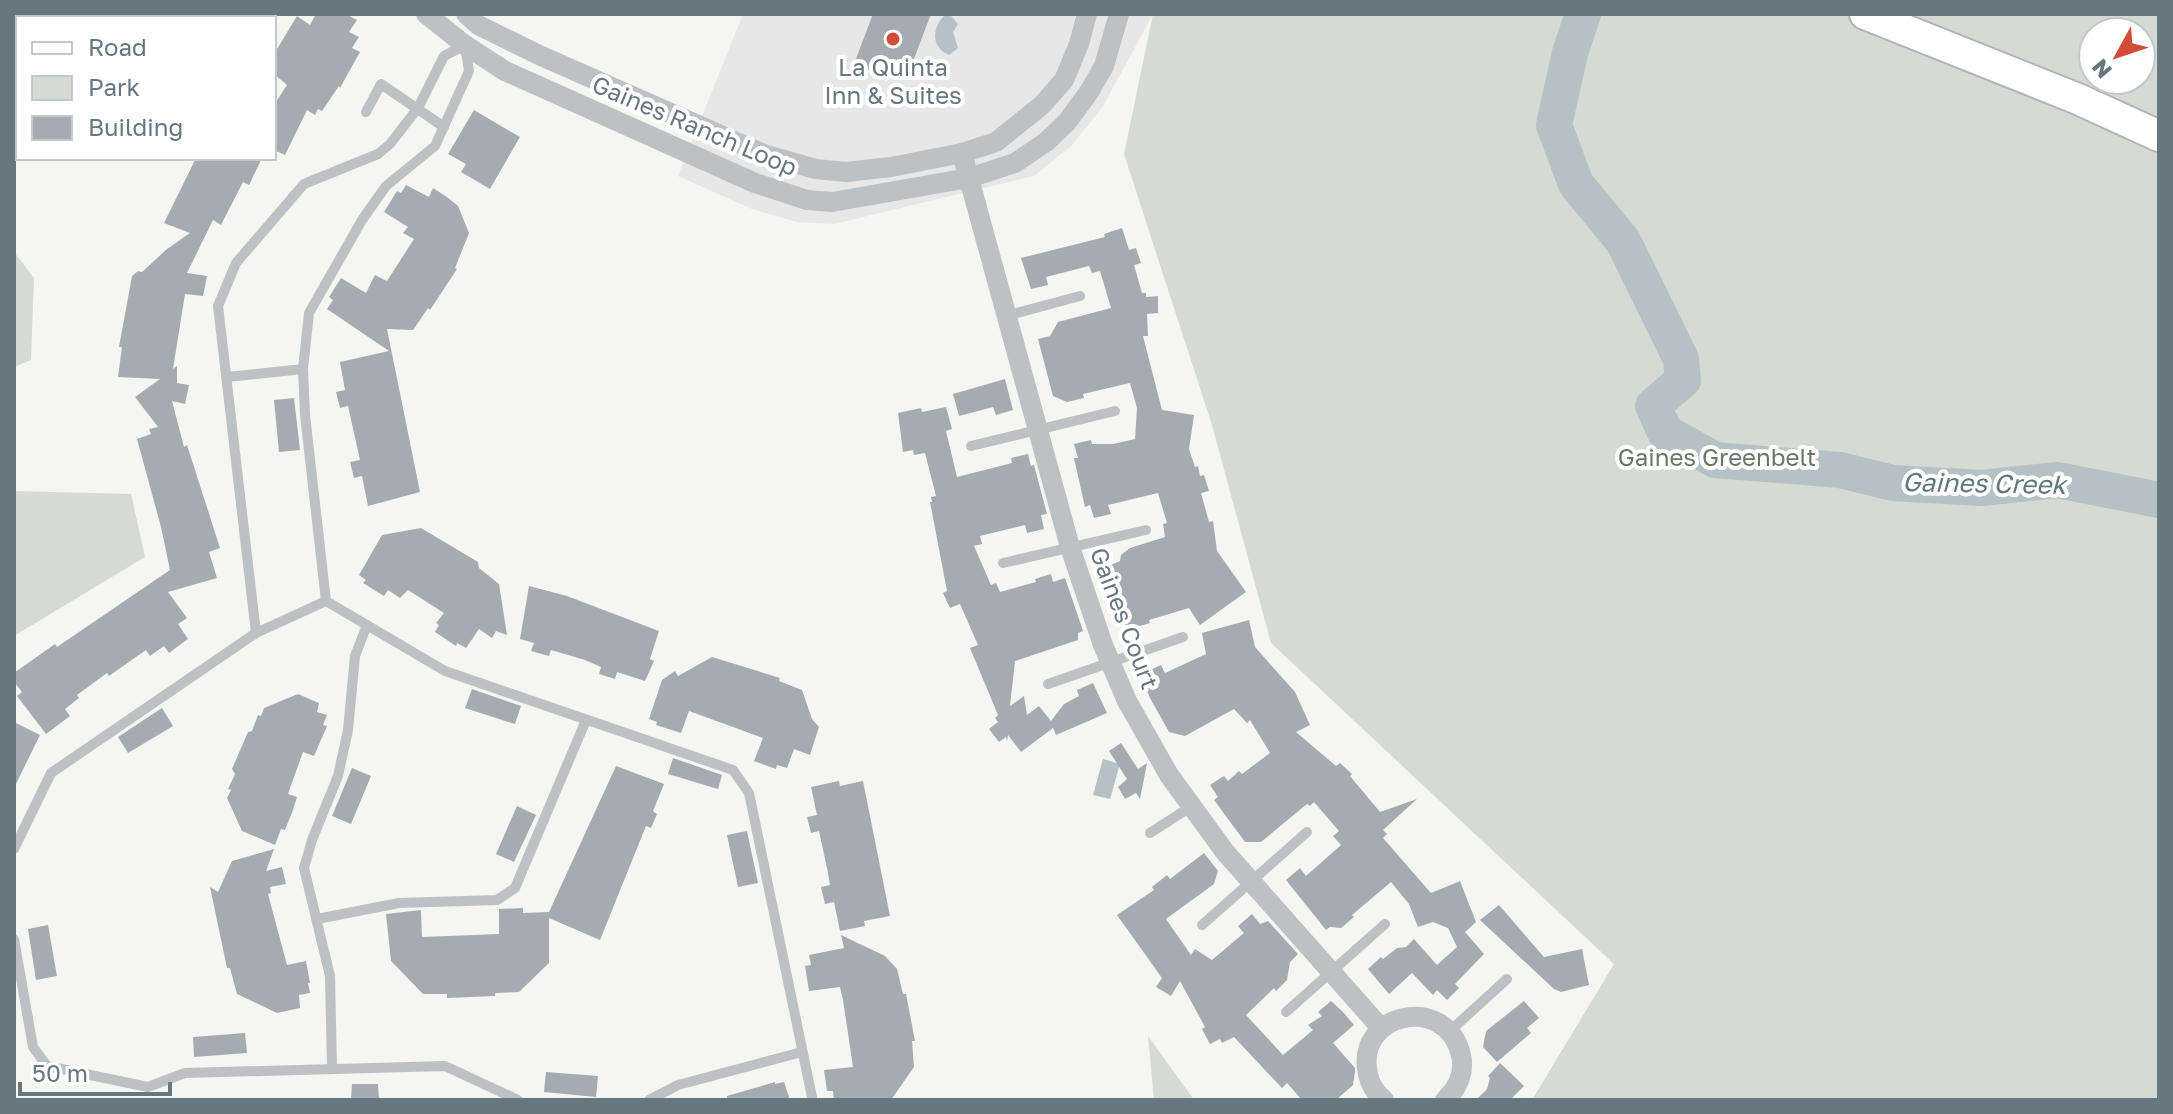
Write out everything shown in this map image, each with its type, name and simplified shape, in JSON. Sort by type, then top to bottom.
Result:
[{"type":"main road","points":[[1876,18],[2078,99],[2159,136]]},
{"type":"street","name":"Gaines Ranch Loop","points":[[426,14],[505,71],[782,194],[832,202],[969,178],[1015,163],[1046,142],[1067,122],[1104,66],[1119,14]]},
{"type":"street","name":"Gaines Ranch Loop","points":[[476,18],[539,55],[787,163],[846,172],[962,153],[996,142],[1042,105],[1064,80],[1087,14]]},
{"type":"street","points":[[465,45],[476,18]]},
{"type":"street","name":"Gaines Court","points":[[962,153],[1070,547],[1110,662],[1127,701],[1169,775],[1225,852],[1381,1028]]},
{"type":"street","points":[[1379,1099],[1367,1069],[1367,1054],[1372,1040],[1381,1028],[1409,1016],[1438,1022],[1450,1031],[1459,1045],[1462,1062],[1460,1078],[1453,1093],[1445,1100]]},
{"type":"lane","points":[[256,633],[218,306],[236,263],[304,184],[378,154],[390,144],[418,108],[444,56],[465,45],[469,71],[435,146],[386,186],[309,313],[303,369],[305,415],[326,601]]},
{"type":"lane","points":[[366,112],[381,84],[444,127]]},
{"type":"lane","points":[[1006,316],[1080,296]]},
{"type":"lane","points":[[227,377],[303,369]]},
{"type":"lane","points":[[971,446],[1115,411]]},
{"type":"lane","points":[[1003,563],[1146,530]]},
{"type":"lane","points":[[326,601],[445,671],[733,770],[749,793],[812,1097]]},
{"type":"lane","points":[[14,849],[51,773],[256,633],[326,601]]},
{"type":"lane","points":[[332,1068],[330,976],[304,868],[338,776],[348,730],[355,656],[367,625]]},
{"type":"lane","points":[[1048,684],[1183,637]]},
{"type":"lane","points":[[317,919],[399,903],[497,900],[515,888],[586,720]]},
{"type":"lane","points":[[1150,833],[1192,806]]},
{"type":"lane","points":[[1202,925],[1307,832]]},
{"type":"lane","points":[[1286,1012],[1385,924]]},
{"type":"lane","points":[[14,939],[33,1047],[47,1066],[148,1087],[185,1073],[445,1066],[518,1100]]},
{"type":"lane","points":[[1450,1031],[1507,979]]},
{"type":"lane","points":[[649,1100],[678,1085],[802,1052]]},
{"type":"shaded area","points":[[743,14],[1153,14],[1102,108],[1071,146],[1034,176],[834,224],[797,222],[752,209],[678,176]]},
{"type":"shaded area","points":[[944,16],[951,16],[958,24],[953,32],[958,48],[949,55],[939,48],[935,38]]},
{"type":"shaded area","points":[[1103,759],[1120,764],[1110,799],[1093,795]]},
{"type":"green space","points":[[14,14],[161,14],[16,16],[14,75]]},
{"type":"green space","name":"Gaines Greenbelt","points":[[1153,14],[2159,14],[2159,1100],[1532,1100],[1614,964],[1271,643],[1212,425],[1124,154]]},
{"type":"green space","points":[[14,252],[34,278],[31,360],[14,367]]},
{"type":"green space","points":[[14,491],[131,494],[145,557],[14,636]]},
{"type":"green space","points":[[1148,1036],[1194,1100],[1154,1100]]},
{"type":"building","points":[[316,14],[346,14],[357,20],[349,32],[359,37],[352,48],[360,52],[340,88],[322,111],[318,109],[315,115],[307,110],[285,155],[276,151],[276,102],[287,85],[276,76],[276,51],[297,16],[310,25]]},
{"type":"building","name":"La Quinta Inn & Suites","points":[[873,14],[931,14],[907,77],[889,70],[886,76],[854,64]]},
{"type":"building","points":[[474,110],[520,137],[490,189],[461,172],[466,164],[448,154]]},
{"type":"building","points":[[195,160],[261,160],[249,185],[243,182],[221,225],[213,220],[187,273],[207,276],[203,296],[185,294],[173,369],[177,366],[177,383],[189,385],[185,404],[172,401],[184,447],[187,445],[220,548],[209,552],[217,578],[168,592],[187,618],[178,624],[188,639],[169,653],[164,646],[150,656],[146,650],[109,676],[107,673],[77,695],[79,698],[65,709],[70,716],[46,734],[17,696],[22,692],[14,682],[14,673],[170,570],[137,439],[151,434],[149,429],[158,427],[135,397],[160,379],[118,377],[122,347],[119,347],[132,276],[138,271],[142,272],[190,233],[164,223]]},
{"type":"building","points":[[406,185],[429,197],[433,188],[447,197],[458,206],[469,233],[457,269],[413,330],[387,329],[420,492],[368,506],[362,476],[354,478],[350,462],[360,460],[348,406],[340,408],[336,392],[345,390],[340,362],[389,351],[327,309],[333,300],[329,297],[341,278],[366,293],[375,275],[387,281],[414,239],[403,233],[408,227],[384,212],[397,191],[401,193]]},
{"type":"building","points":[[1122,228],[1129,250],[1136,248],[1141,263],[1134,265],[1142,293],[1146,293],[1146,297],[1158,296],[1158,313],[1147,314],[1148,336],[1143,336],[1162,410],[1194,415],[1189,449],[1209,491],[1201,493],[1209,522],[1213,521],[1217,551],[1246,592],[1200,625],[1189,608],[1133,628],[1120,625],[1117,620],[1104,568],[1120,561],[1121,555],[1130,548],[1165,537],[1163,524],[1167,523],[1158,493],[1108,505],[1111,514],[1094,518],[1090,505],[1085,507],[1074,458],[1078,458],[1074,444],[1091,440],[1092,444],[1113,444],[1135,439],[1137,408],[1130,383],[1083,394],[1084,398],[1067,402],[1053,396],[1038,339],[1050,336],[1058,322],[1111,308],[1100,271],[1092,273],[1089,266],[1046,277],[1048,285],[1031,289],[1021,258],[1105,237],[1104,234]]},
{"type":"building","points":[[1005,379],[1013,410],[996,415],[993,407],[959,416],[953,394]]},
{"type":"building","points":[[294,398],[300,450],[279,452],[274,400]]},
{"type":"building","points":[[946,407],[952,429],[946,431],[957,477],[1012,463],[1011,458],[1028,454],[1047,514],[1041,515],[1044,529],[1027,533],[1025,525],[980,536],[982,544],[974,546],[991,585],[996,583],[1000,592],[1036,582],[1035,579],[1051,574],[1053,582],[1065,578],[1083,631],[1078,633],[1078,640],[1015,661],[1010,706],[1024,696],[1027,715],[1039,706],[1051,721],[1064,704],[1079,696],[1077,690],[1093,683],[1107,713],[1056,735],[1053,728],[1021,752],[1008,735],[1007,741],[1006,737],[999,742],[989,729],[998,722],[995,718],[998,715],[970,648],[978,645],[960,604],[950,608],[943,593],[947,591],[930,502],[931,497],[936,496],[925,453],[914,455],[913,450],[903,452],[898,413]]},
{"type":"building","points":[[421,528],[478,562],[479,568],[499,584],[507,635],[496,631],[492,638],[479,629],[466,648],[457,643],[456,646],[435,632],[439,625],[436,623],[444,613],[408,590],[400,598],[388,590],[384,596],[363,583],[366,580],[359,575],[382,535]]},
{"type":"building","points":[[529,586],[567,596],[659,631],[650,659],[654,661],[645,681],[617,672],[615,679],[599,674],[601,667],[551,650],[549,656],[531,651],[534,643],[520,639]]},
{"type":"building","points":[[1249,620],[1255,647],[1295,692],[1310,725],[1296,732],[1336,766],[1340,763],[1352,774],[1350,776],[1380,812],[1417,799],[1383,830],[1387,834],[1383,838],[1431,893],[1460,881],[1476,922],[1465,932],[1484,954],[1455,984],[1459,988],[1447,1000],[1437,990],[1433,995],[1412,973],[1389,994],[1368,969],[1381,957],[1383,959],[1397,948],[1406,947],[1414,939],[1437,965],[1457,947],[1448,928],[1433,922],[1418,927],[1409,904],[1391,882],[1341,928],[1330,927],[1326,930],[1286,880],[1300,868],[1306,876],[1341,845],[1333,836],[1339,831],[1314,802],[1310,806],[1307,804],[1261,842],[1245,842],[1214,800],[1218,797],[1210,785],[1224,776],[1228,781],[1239,771],[1242,774],[1270,753],[1250,720],[1247,723],[1234,709],[1185,736],[1169,732],[1150,698],[1145,686],[1151,683],[1146,672],[1161,665],[1165,673],[1206,654],[1202,633]]},
{"type":"building","points":[[712,657],[780,678],[779,681],[802,690],[812,719],[819,727],[810,755],[794,749],[787,768],[777,765],[776,769],[754,761],[763,738],[689,711],[681,733],[656,725],[657,722],[649,719],[662,680],[675,671],[678,676]]},
{"type":"building","points":[[472,689],[521,706],[515,724],[465,708]]},
{"type":"building","points":[[298,694],[319,703],[317,712],[327,715],[323,725],[327,726],[314,756],[303,752],[288,794],[297,797],[285,830],[281,829],[275,845],[242,831],[227,798],[231,790],[228,789],[235,774],[232,769],[258,715],[261,716],[264,708]]},
{"type":"building","points":[[162,708],[173,726],[128,753],[118,737]]},
{"type":"building","points":[[14,722],[40,735],[14,788]]},
{"type":"building","points":[[1121,743],[1138,769],[1147,763],[1140,799],[1136,793],[1125,799],[1118,787],[1127,779],[1109,751]]},
{"type":"building","points":[[673,758],[722,775],[718,789],[668,774]]},
{"type":"building","points":[[616,766],[664,784],[653,811],[657,814],[651,828],[646,826],[600,940],[549,918],[549,963],[519,992],[447,998],[447,994],[423,994],[391,961],[386,914],[421,910],[422,937],[499,934],[499,909],[523,908],[523,913],[549,912]]},
{"type":"building","points":[[352,768],[371,776],[351,824],[332,816]]},
{"type":"building","points":[[839,781],[840,786],[863,781],[890,916],[864,921],[865,926],[840,931],[834,902],[825,904],[821,887],[830,885],[819,831],[811,833],[807,817],[817,815],[811,787]]},
{"type":"building","points":[[517,806],[536,815],[514,862],[496,854]]},
{"type":"building","points":[[747,831],[758,883],[738,887],[727,835]]},
{"type":"building","points":[[274,849],[266,871],[282,867],[286,884],[270,887],[271,893],[268,894],[287,965],[306,961],[310,983],[310,993],[299,995],[300,1008],[277,1013],[237,994],[230,968],[227,968],[210,887],[218,892],[232,861]]},
{"type":"building","points":[[1204,853],[1218,871],[1214,884],[1166,919],[1191,955],[1195,949],[1212,960],[1244,933],[1238,926],[1252,914],[1260,924],[1268,921],[1298,954],[1290,962],[1287,980],[1246,1015],[1283,1055],[1313,1030],[1308,1025],[1322,1016],[1318,1012],[1331,1001],[1342,1011],[1354,1025],[1333,1043],[1355,1068],[1355,1072],[1353,1085],[1336,1100],[1302,1100],[1287,1083],[1282,1088],[1234,1037],[1210,1044],[1202,1029],[1205,1027],[1180,981],[1171,996],[1156,987],[1162,978],[1117,915],[1154,890],[1152,887],[1167,875],[1170,879]]},
{"type":"building","points":[[1499,905],[1544,957],[1582,949],[1589,985],[1561,992],[1554,989],[1480,920]]},
{"type":"building","points":[[48,925],[57,976],[36,980],[28,929]]},
{"type":"building","points":[[841,935],[885,956],[897,969],[903,994],[906,994],[915,1041],[912,1041],[914,1067],[891,1100],[834,1100],[833,1091],[827,1091],[824,1070],[853,1067],[843,1000],[840,987],[809,991],[805,966],[811,965],[809,955],[844,948]]},
{"type":"building","points":[[1524,1001],[1539,1018],[1527,1028],[1531,1033],[1497,1062],[1483,1047],[1486,1031]]},
{"type":"building","points":[[245,1033],[247,1053],[194,1057],[193,1037]]},
{"type":"building","points":[[1500,1063],[1524,1086],[1510,1100],[1476,1100],[1487,1089],[1488,1076]]},
{"type":"building","points":[[546,1072],[598,1076],[596,1097],[544,1092]]},
{"type":"building","points":[[784,1082],[790,1100],[727,1100],[727,1096]]},
{"type":"building","points":[[352,1084],[378,1084],[379,1100],[351,1100]]},
{"type":"waterway","name":"Gaines Creek","points":[[1583,14],[1570,53],[1554,125],[1576,184],[1623,241],[1681,359],[1683,380],[1653,406],[1665,432],[1715,460],[1840,470],[1893,483],[1982,488],[2057,480],[2159,500]]},
{"type":"place","name":"La Quinta Inn & Suites","points":[[893,39]]}]
